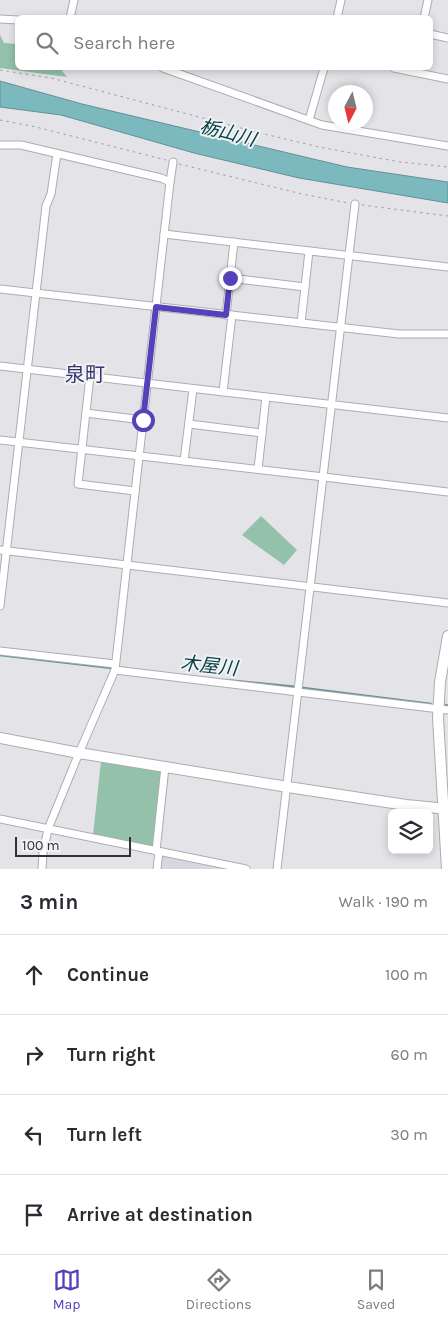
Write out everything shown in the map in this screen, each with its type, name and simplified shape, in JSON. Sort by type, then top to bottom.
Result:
[{"type":"street","points":[[71,15],[74,0]]},
{"type":"street","points":[[338,15],[342,0]]},
{"type":"street","points":[[425,15],[428,0]]},
{"type":"street","points":[[0,19],[15,20]]},
{"type":"street","points":[[433,35],[448,38]]},
{"type":"street","points":[[169,70],[322,124],[448,146]]},
{"type":"street","points":[[309,120],[323,70]]},
{"type":"street","points":[[404,70],[448,79]]},
{"type":"street","points":[[0,145],[21,145],[161,178],[170,182]]},
{"type":"street","points":[[0,606],[3,550],[19,442],[46,206],[50,194],[56,154]]},
{"type":"street","points":[[42,869],[48,829],[115,667],[173,162]]},
{"type":"street","points":[[277,869],[355,204]]},
{"type":"street","points":[[164,234],[448,267]]},
{"type":"street","points":[[224,392],[230,278],[234,242]]},
{"type":"street","points":[[300,322],[309,250]]},
{"type":"street","points":[[230,278],[305,287]]},
{"type":"street","points":[[0,289],[399,334],[448,334]]},
{"type":"street","points":[[0,366],[448,418]]},
{"type":"street","points":[[90,376],[78,484],[135,491]]},
{"type":"street","points":[[184,461],[193,389]]},
{"type":"street","points":[[258,470],[266,397]]},
{"type":"street","points":[[86,413],[143,420]]},
{"type":"street","points":[[189,424],[262,433]]},
{"type":"street","points":[[0,440],[448,492]]},
{"type":"street","points":[[3,550],[448,603]]},
{"type":"street","points":[[447,869],[446,809],[438,718],[443,710],[440,682],[448,636]]},
{"type":"street","points":[[0,651],[443,710]]},
{"type":"street","points":[[0,738],[79,753],[288,787],[406,805],[446,809]]},
{"type":"street","points":[[157,869],[165,767]]},
{"type":"street","points":[[0,819],[246,869]]},
{"type":"path","points":[[0,70],[51,78],[319,147],[400,162],[448,167]]},
{"type":"path","points":[[355,204],[448,216]]},
{"type":"shaded area","points":[[160,856],[225,869],[159,869]]},
{"type":"green space","points":[[0,35],[4,43],[15,44],[15,70],[62,70],[67,77],[0,68]]},
{"type":"green space","points":[[261,516],[297,550],[284,565],[242,535]]},
{"type":"green space","points":[[101,761],[163,772],[155,848],[93,835]]},
{"type":"water","points":[[0,81],[82,104],[347,167],[448,182],[448,203],[299,178],[194,153],[61,115],[0,107]]},
{"type":"waterway","name":"木屋川","points":[[0,655],[112,668]]},
{"type":"waterway","name":"木屋川","points":[[226,680],[297,687]]},
{"type":"waterway","name":"木屋川","points":[[303,688],[431,704]]},
{"type":"district","name":"泉町","points":[[85,374]]},
{"type":"route","points":[[143,420],[156,307],[226,315],[230,278]]},
{"type":"water label","name":"栃山川","points":[[228,132]]}]
